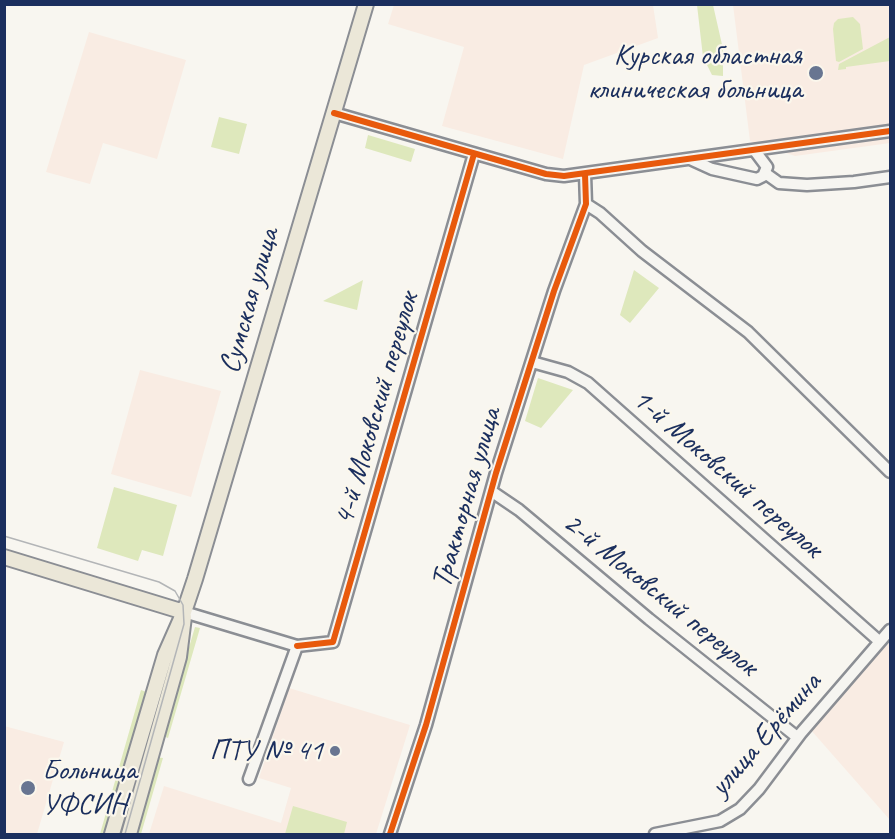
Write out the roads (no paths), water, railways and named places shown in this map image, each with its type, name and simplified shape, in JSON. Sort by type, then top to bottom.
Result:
[{"type":"main road","name":"Сумская улица","points":[[112,834],[165,655],[174,630],[184,612],[366,4]]},
{"type":"main road","points":[[4,558],[184,612]]},
{"type":"main road","name":"Сумская улица","points":[[129,834],[180,657],[184,612]]},
{"type":"street","points":[[334,113],[546,174],[564,176],[891,131]]},
{"type":"street","points":[[690,159],[712,169],[760,178],[765,173],[766,163],[755,151]]},
{"type":"street","name":"4-й Моковский переулок","points":[[297,646],[333,642],[474,154]]},
{"type":"street","points":[[765,173],[779,183],[807,185],[891,177]]},
{"type":"street","name":"Тракторная улица","points":[[390,834],[426,725],[491,491],[554,291],[586,204],[585,174]]},
{"type":"street","points":[[586,204],[748,332],[891,472]]},
{"type":"street","name":"1-й Моковский переулок","points":[[532,362],[568,372],[588,383],[879,641]]},
{"type":"street","name":"2-й Моковский переулок","points":[[491,491],[519,510],[649,619],[797,737]]},
{"type":"street","points":[[184,612],[297,646],[249,778]]},
{"type":"street","name":"улица Ерёмина","points":[[655,834],[710,824],[729,817],[759,789],[797,737],[891,630]]},
{"type":"tram line","points":[[4,536],[159,582],[175,591],[183,605],[184,624],[125,834]]},
{"type":"place","name":"Курская областная клиническая больница","points":[[816,73]]},
{"type":"place","name":"ПТУ № 41","points":[[335,751]]},
{"type":"place","name":"Больница УФСИН","points":[[28,788]]}]
